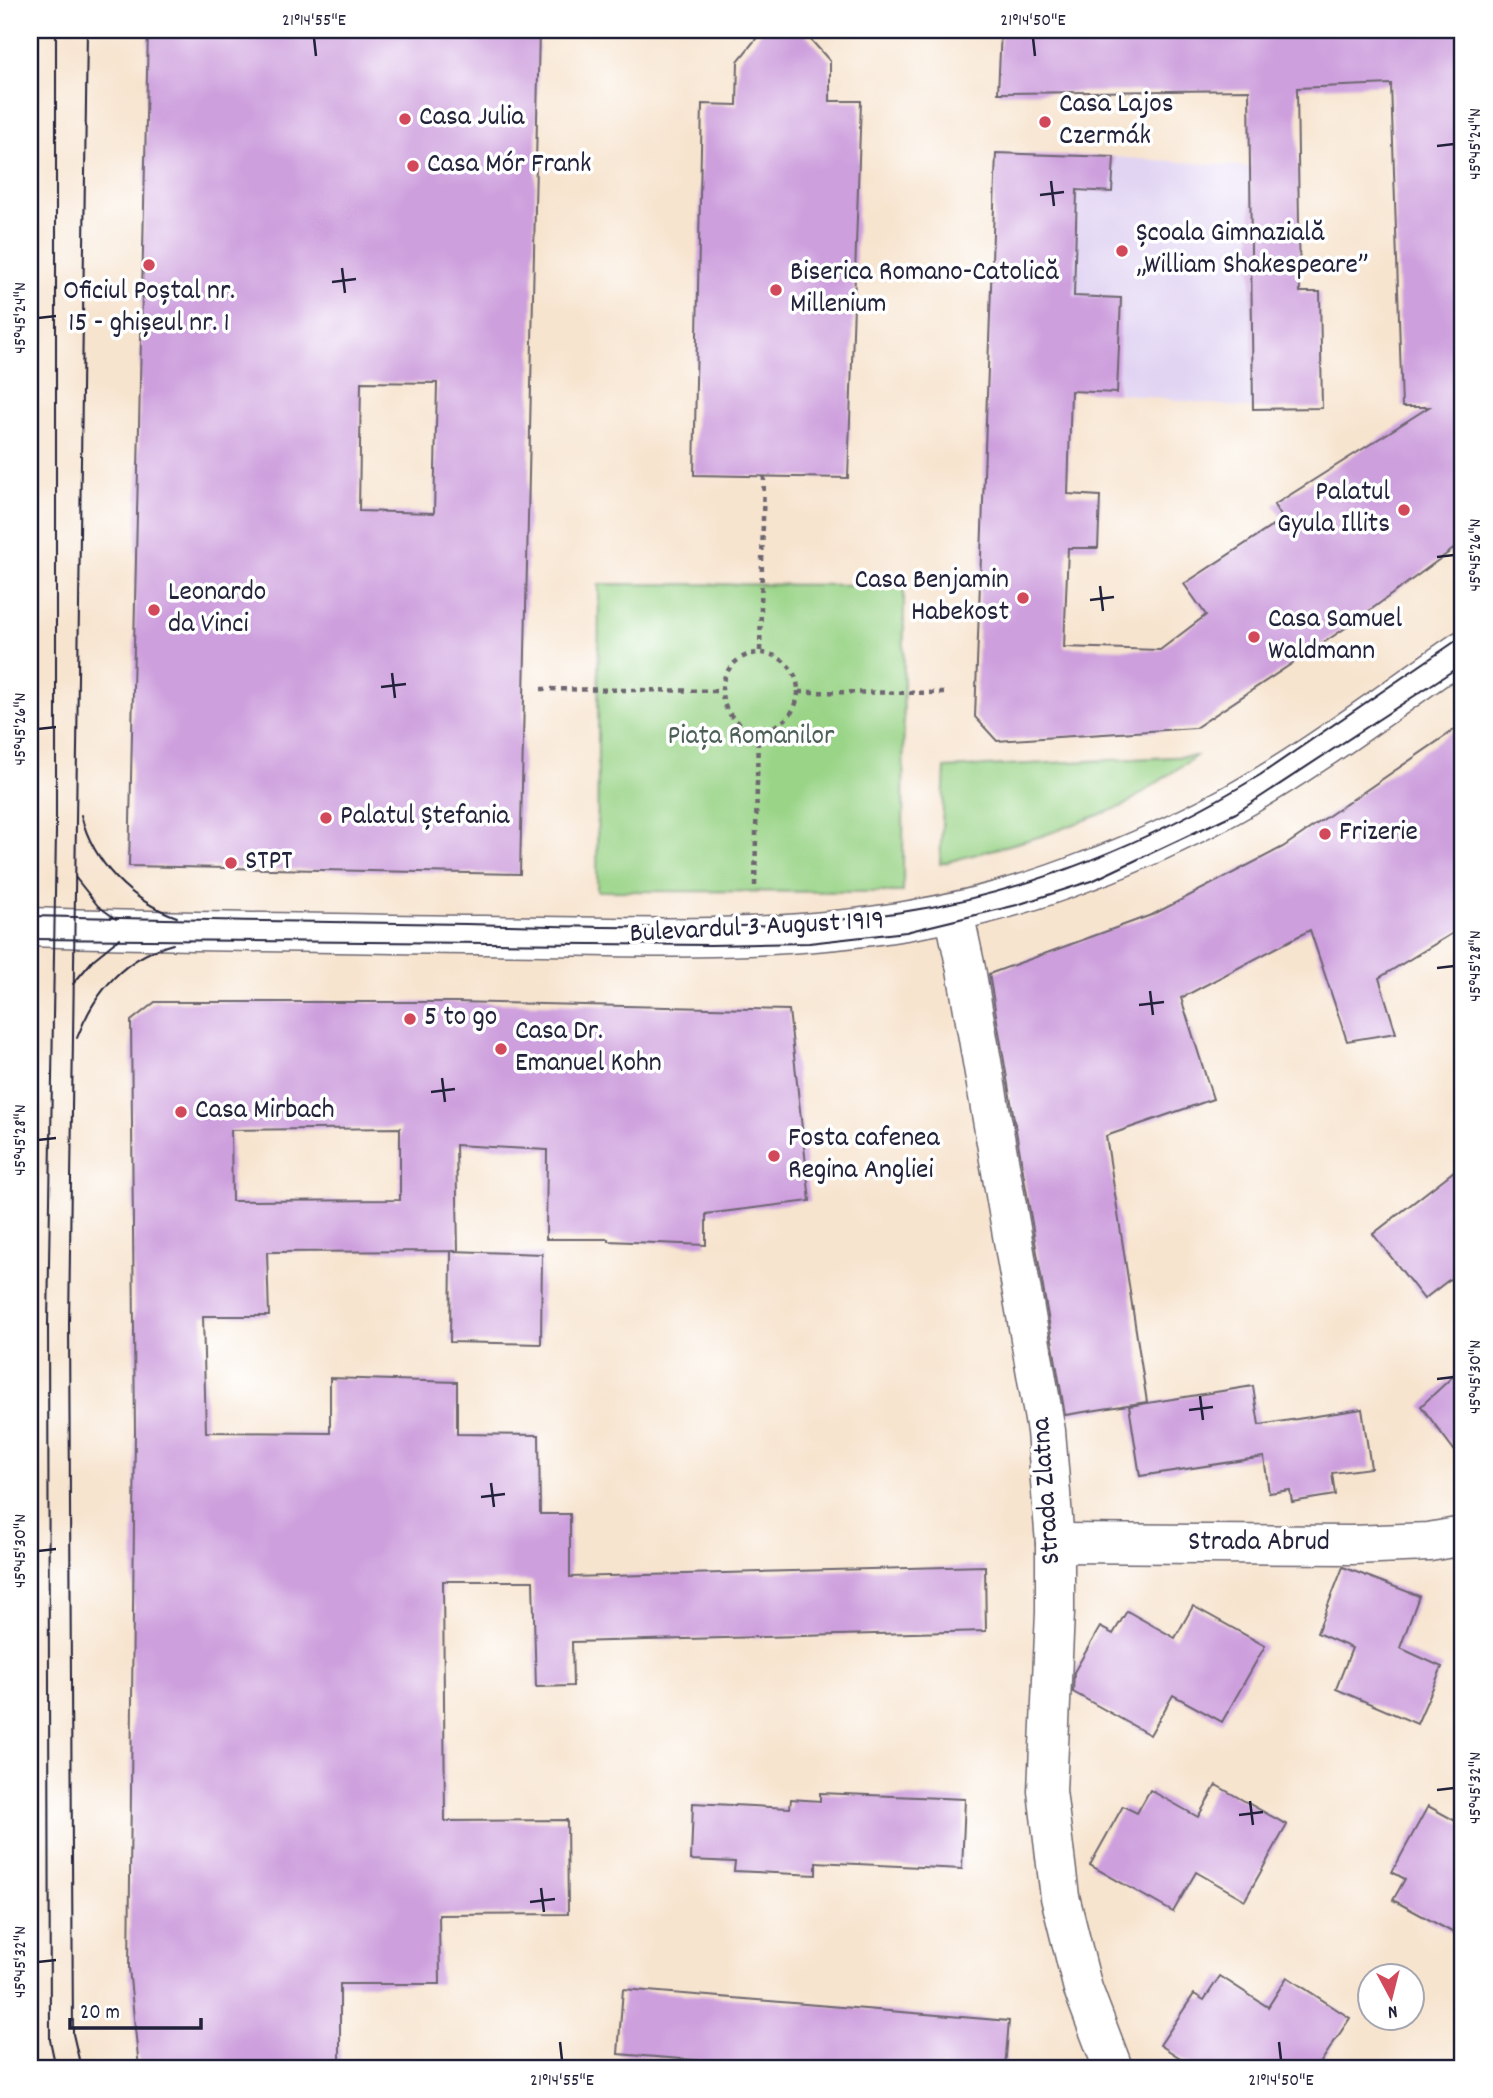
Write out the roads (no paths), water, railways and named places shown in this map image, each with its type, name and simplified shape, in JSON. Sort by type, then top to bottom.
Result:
[{"type":"street","name":"Bulevardul 3 August 1919","points":[[47,928],[591,936],[757,935],[853,929],[954,912],[1089,871],[1232,804],[1463,650]]},
{"type":"street","name":"Strada Zlatna","points":[[954,912],[1046,1431],[1055,1543],[1048,1791],[1060,1897],[1083,1989],[1113,2068]]},
{"type":"street","name":"Strada Abrud","points":[[1055,1543],[1352,1545],[1429,1542],[1463,1536]]},
{"type":"tram line","points":[[56,30],[56,832],[48,1324],[50,2040],[56,2068]]},
{"type":"tram line","points":[[81,2068],[73,2034],[69,1324],[87,30]]},
{"type":"tram line","points":[[30,916],[684,927],[794,924],[902,912],[949,903],[1042,878],[1176,822],[1260,775],[1463,636]]},
{"type":"tram line","points":[[30,939],[711,945],[809,943],[906,932],[1017,905],[1094,880],[1236,813],[1463,664]]},
{"type":"tram line","points":[[81,815],[95,849],[116,878],[144,901],[177,917]]},
{"type":"tram line","points":[[75,877],[98,906],[116,919]]},
{"type":"tram line","points":[[73,984],[94,959],[120,938]]},
{"type":"tram line","points":[[77,1038],[92,1006],[113,979],[140,958],[173,944]]},
{"type":"place","name":"Casa Julia","points":[[405,119]]},
{"type":"place","name":"Casa Lajos Czermák","points":[[1045,122]]},
{"type":"place","name":"Casa Mór Frank","points":[[413,166]]},
{"type":"place","name":"Școala Gimnazială „William Shakespeare”","points":[[1122,251]]},
{"type":"place","name":"Oficiul Poștal nr. 15 - ghișeul nr. 1","points":[[149,265]]},
{"type":"place","name":"Biserica Romano-Catolică Millenium","points":[[776,290]]},
{"type":"place","name":"Palatul Gyula Illits","points":[[1404,510]]},
{"type":"place","name":"Casa Benjamin Habekost","points":[[1023,598]]},
{"type":"place","name":"Leonardo da Vinci","points":[[154,610]]},
{"type":"place","name":"Casa Samuel Waldmann","points":[[1254,637]]},
{"type":"place","name":"Palatul Ștefania","points":[[326,818]]},
{"type":"place","name":"Frizerie","points":[[1325,834]]},
{"type":"place","name":"STPT","points":[[231,863]]},
{"type":"place","name":"5 to go","points":[[410,1019]]},
{"type":"place","name":"Casa Dr. Emanuel Kohn","points":[[501,1049]]},
{"type":"place","name":"Casa Mirbach","points":[[181,1112]]},
{"type":"place","name":"Fosta cafenea Regina Angliei","points":[[774,1156]]},
{"type":"park label","name":"Piața Romanilor","points":[[751,738]]}]
